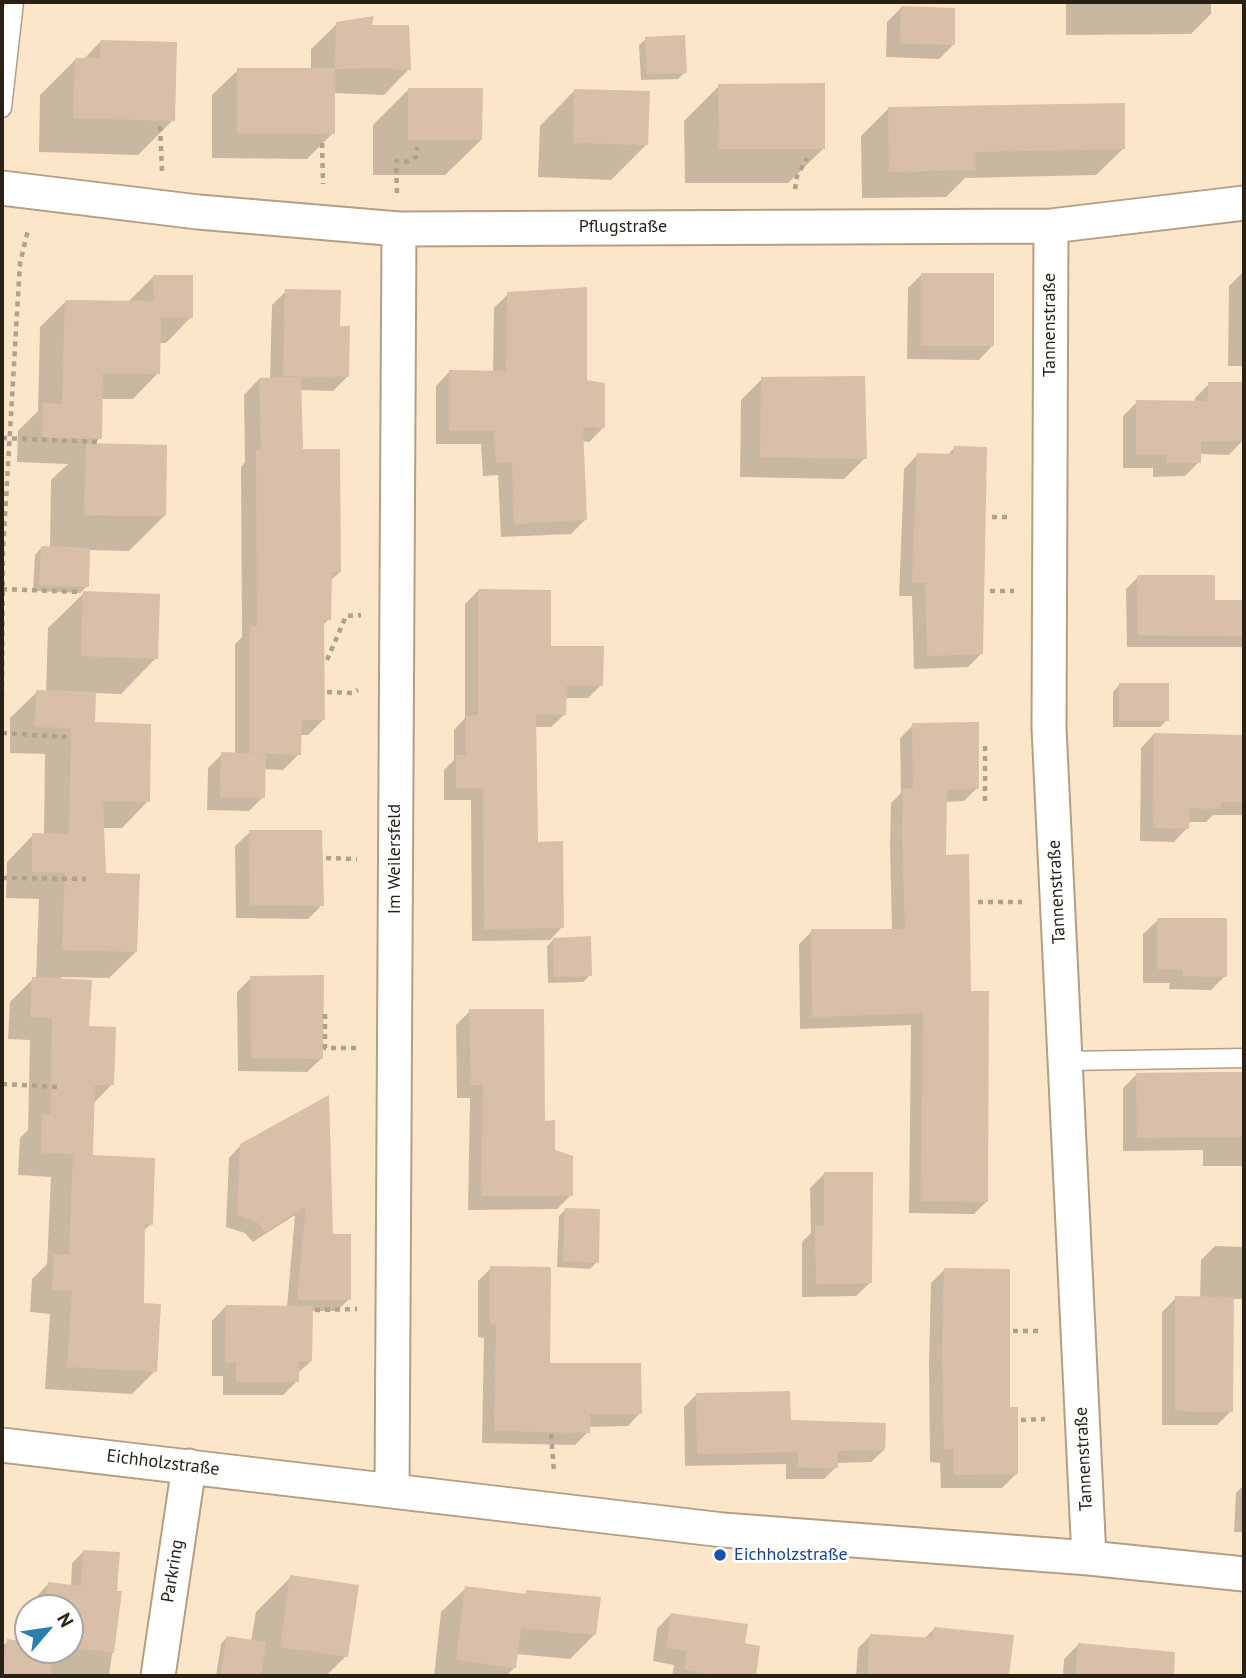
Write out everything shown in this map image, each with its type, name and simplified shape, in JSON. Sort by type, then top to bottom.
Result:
[{"type":"street","name":"Pflugstraße","points":[[2,188],[198,212],[399,229],[1051,226],[1244,203]]},
{"type":"street","name":"Tannenstraße","points":[[1051,226],[1049,728],[1089,1558]]},
{"type":"street","name":"Im Weilersfeld","points":[[392,1490],[399,229]]},
{"type":"street","name":"Eichholzstraße","points":[[2,1445],[723,1530],[1089,1558],[1244,1574]]},
{"type":"street","name":"Parkring","points":[[158,1676],[189,1466]]},
{"type":"lane","points":[[2,108],[14,2]]},
{"type":"lane","points":[[1065,1061],[1244,1058]]},
{"type":"path","points":[[396,161],[407,162],[416,157],[416,147]]},
{"type":"path","points":[[2,696],[2,589],[20,263],[36,192]]},
{"type":"path","points":[[2,438],[101,442]]},
{"type":"path","points":[[2,589],[81,592]]},
{"type":"path","points":[[327,660],[346,616],[397,614]]},
{"type":"path","points":[[2,733],[66,737]]},
{"type":"path","points":[[985,743],[985,801]]},
{"type":"path","points":[[2,878],[86,879]]},
{"type":"path","points":[[325,1014],[325,1048],[394,1048]]},
{"type":"path","points":[[2,1084],[58,1087]]},
{"type":"building","points":[[901,6],[955,8],[955,45],[900,43]]},
{"type":"building","points":[[374,16],[372,25],[409,25],[411,70],[335,69],[335,134],[237,133],[237,68],[335,68],[336,22]]},
{"type":"building","points":[[685,35],[687,73],[647,74],[645,37]]},
{"type":"building","points":[[101,40],[177,42],[175,121],[73,118],[75,58],[100,58]]},
{"type":"building","points":[[825,83],[825,149],[719,149],[718,84]]},
{"type":"building","points":[[408,88],[483,88],[482,140],[408,140]]},
{"type":"building","points":[[574,89],[650,91],[648,145],[573,143]]},
{"type":"building","points":[[1125,103],[1125,149],[975,152],[975,170],[889,172],[888,107]]},
{"type":"building","points":[[921,273],[994,273],[994,346],[921,346]]},
{"type":"building","points":[[153,275],[193,275],[193,318],[161,317],[160,374],[103,373],[102,439],[42,437],[43,403],[62,404],[65,300],[154,301]]},
{"type":"building","points":[[587,287],[587,380],[605,383],[605,428],[583,427],[587,520],[514,524],[512,462],[496,463],[494,431],[449,431],[449,370],[506,371],[507,292]]},
{"type":"building","points":[[285,289],[341,290],[340,326],[350,326],[349,377],[283,376]]},
{"type":"building","points":[[865,376],[867,459],[760,457],[761,377]]},
{"type":"building","points":[[301,377],[303,449],[340,449],[341,572],[332,572],[331,620],[324,620],[325,720],[302,720],[301,755],[250,753],[250,626],[257,626],[256,450],[261,449],[259,378]]},
{"type":"building","points":[[1208,382],[1244,382],[1244,441],[1201,441],[1201,463],[1166,463],[1166,455],[1136,455],[1136,400],[1208,401]]},
{"type":"building","points":[[86,443],[167,445],[166,516],[84,515]]},
{"type":"building","points":[[954,446],[987,447],[983,654],[927,656],[925,583],[912,583],[917,453],[954,454]]},
{"type":"building","points":[[41,546],[90,548],[89,587],[39,585]]},
{"type":"building","points":[[1137,575],[1215,575],[1215,600],[1244,600],[1244,636],[1138,635]]},
{"type":"building","points":[[478,589],[551,590],[551,646],[604,646],[603,686],[567,685],[566,715],[536,714],[538,842],[563,841],[564,928],[484,929],[483,788],[456,788],[456,755],[466,755],[466,715],[478,715]]},
{"type":"building","points":[[83,591],[160,594],[158,659],[81,656]]},
{"type":"building","points":[[1119,683],[1169,683],[1169,721],[1119,721]]},
{"type":"building","points":[[36,690],[96,692],[95,722],[151,724],[150,802],[103,801],[106,873],[140,874],[137,952],[62,950],[65,873],[32,872],[32,833],[69,834],[71,728],[35,727]]},
{"type":"building","points":[[979,722],[979,789],[947,790],[946,855],[969,854],[971,991],[989,991],[988,1202],[921,1201],[923,1013],[812,1017],[811,929],[905,929],[903,788],[913,789],[912,723]]},
{"type":"building","points":[[1154,733],[1244,735],[1244,802],[1221,802],[1221,809],[1190,808],[1189,829],[1153,828]]},
{"type":"building","points":[[221,752],[266,754],[265,798],[220,797]]},
{"type":"building","points":[[249,830],[322,830],[324,906],[250,905]]},
{"type":"building","points":[[1157,918],[1227,918],[1227,977],[1183,976],[1183,970],[1157,969]]},
{"type":"building","points":[[591,936],[592,976],[554,977],[553,938]]},
{"type":"building","points":[[324,975],[323,1059],[251,1058],[250,976]]},
{"type":"building","points":[[32,977],[92,980],[89,1026],[116,1027],[114,1085],[95,1085],[93,1155],[155,1158],[153,1225],[145,1224],[144,1303],[161,1304],[157,1372],[67,1367],[72,1291],[52,1290],[54,1254],[69,1255],[73,1154],[41,1153],[42,1114],[50,1114],[52,1018],[30,1017]]},
{"type":"building","points":[[469,1009],[544,1009],[545,1121],[555,1120],[555,1150],[573,1156],[573,1196],[481,1196],[483,1085],[471,1085]]},
{"type":"building","points":[[1244,1072],[1244,1137],[1137,1138],[1136,1073]]},
{"type":"building","points":[[329,1095],[333,1234],[351,1234],[351,1300],[297,1300],[306,1206],[265,1232],[257,1222],[237,1215],[240,1144]]},
{"type":"building","points":[[824,1172],[873,1172],[872,1283],[816,1284],[815,1226],[824,1226]]},
{"type":"building","points":[[565,1208],[600,1209],[599,1263],[563,1261]]},
{"type":"building","points":[[490,1266],[551,1267],[550,1363],[641,1363],[642,1414],[590,1414],[590,1433],[494,1431],[496,1325],[490,1325]]},
{"type":"building","points":[[944,1268],[1010,1269],[1010,1407],[1018,1407],[1018,1474],[954,1475],[954,1449],[944,1449]]},
{"type":"building","points":[[1175,1296],[1234,1297],[1233,1412],[1175,1411]]},
{"type":"building","points":[[226,1305],[313,1306],[312,1361],[299,1361],[299,1382],[236,1382],[236,1363],[225,1363]]},
{"type":"building","points":[[790,1391],[791,1420],[886,1423],[885,1450],[838,1451],[838,1468],[798,1467],[798,1452],[697,1454],[696,1393]]},
{"type":"building","points":[[83,1550],[120,1552],[117,1591],[122,1591],[114,1653],[84,1649],[84,1594],[46,1594],[48,1582],[81,1586]]},
{"type":"building","points":[[290,1575],[359,1585],[348,1657],[280,1647]]},
{"type":"building","points":[[465,1586],[526,1594],[526,1590],[601,1597],[596,1635],[521,1628],[516,1668],[456,1660]]},
{"type":"building","points":[[671,1613],[748,1624],[745,1643],[760,1646],[756,1676],[722,1676],[684,1670],[687,1651],[666,1648]]},
{"type":"building","points":[[934,1627],[1014,1635],[1009,1676],[867,1676],[870,1634],[933,1638]]},
{"type":"building","points":[[227,1636],[266,1642],[261,1676],[220,1676]]},
{"type":"building","points":[[7,1639],[14,1640],[14,1664],[52,1664],[50,1676],[2,1676]]},
{"type":"building","points":[[1078,1643],[1175,1652],[1174,1676],[1075,1676]]},
{"type":"place","name":"Eichholzstraße","points":[[720,1555]]}]
